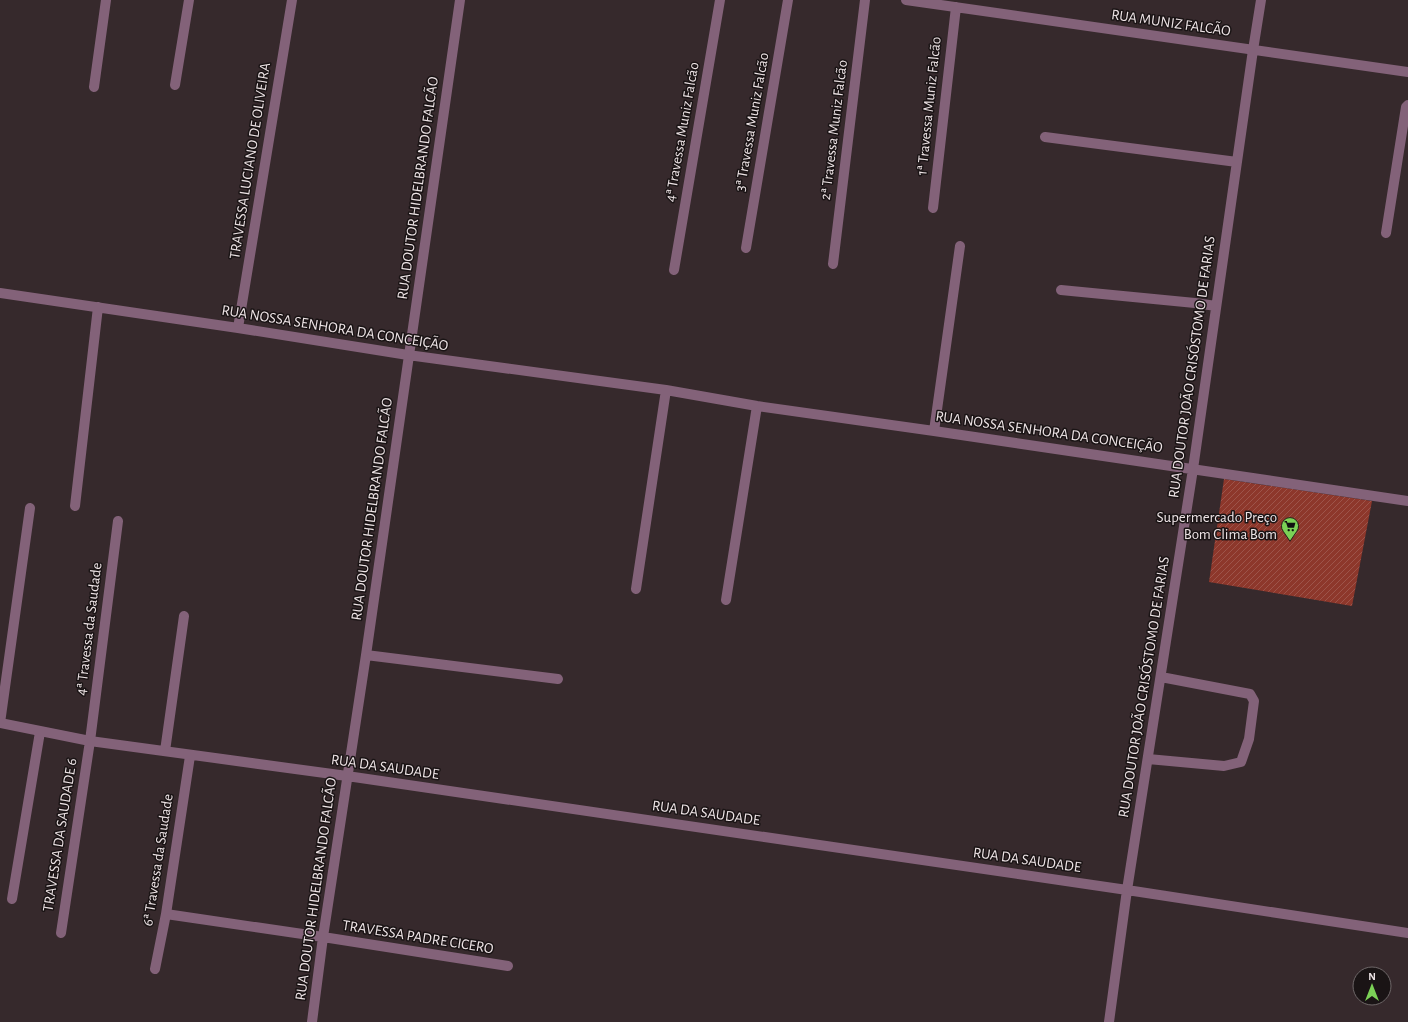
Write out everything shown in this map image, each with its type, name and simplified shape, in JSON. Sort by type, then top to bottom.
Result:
[{"type":"street","points":[[94,87],[106,0]]},
{"type":"street","points":[[175,86],[189,0]]},
{"type":"street","name":"TRAVESSA LUCIANO DE OLIVEIRA","points":[[238,328],[292,0]]},
{"type":"street","name":"RUA DOUTOR HIDELBRANDO FALCÃO","points":[[312,1022],[323,937],[366,655],[460,0]]},
{"type":"street","name":"4ª Travessa Muniz Falcão","points":[[674,270],[720,0]]},
{"type":"street","name":"3ª Travessa Muniz Falcão","points":[[746,248],[788,0]]},
{"type":"street","name":"2ª Travessa Muniz Falcão","points":[[833,264],[865,0]]},
{"type":"street","name":"RUA MUNIZ FALCÃO","points":[[906,0],[1408,72]]},
{"type":"street","name":"RUA DOUTOR JOÃO CRISÓSTOMO DE FARIAS","points":[[1109,1022],[1127,890],[1193,469],[1261,0]]},
{"type":"street","name":"1ª Travessa Muniz Falcão","points":[[933,208],[956,7]]},
{"type":"street","points":[[1386,232],[1406,108],[1408,106]]},
{"type":"street","points":[[1045,137],[1237,162]]},
{"type":"street","points":[[934,430],[960,246]]},
{"type":"street","points":[[1061,290],[1216,306]]},
{"type":"street","name":"RUA NOSSA SENHORA DA CONCEIÇÃO","points":[[0,293],[408,355],[666,390],[757,406],[934,430],[1408,501]]},
{"type":"street","points":[[75,506],[98,307]]},
{"type":"street","points":[[636,589],[666,390]]},
{"type":"street","points":[[726,600],[757,406]]},
{"type":"street","points":[[0,724],[30,508]]},
{"type":"street","name":"4ª Travessa da Saudade","points":[[90,741],[118,521]]},
{"type":"street","points":[[165,751],[184,616]]},
{"type":"street","points":[[366,655],[558,680]]},
{"type":"street","points":[[1148,758],[1224,766],[1241,762],[1249,739],[1254,701],[1250,694],[1161,677]]},
{"type":"street","name":"RUA DA SAUDADE","points":[[0,724],[90,741],[165,751],[190,756],[347,776],[1127,890],[1408,933]]},
{"type":"street","points":[[12,900],[40,732]]},
{"type":"street","name":"TRAVESSA DA SAUDADE 6","points":[[61,933],[90,741]]},
{"type":"street","name":"6ª Travessa da Saudade","points":[[155,969],[166,914],[190,756]]},
{"type":"street","name":"TRAVESSA PADRE CICERO","points":[[166,914],[508,966]]},
{"type":"building","name":"Supermercado Preço Bom Clima Bom","points":[[1224,479],[1372,501],[1352,606],[1209,582]]},
{"type":"place","name":"Supermercado Preço Bom Clima Bom","points":[[1290,541]]}]
